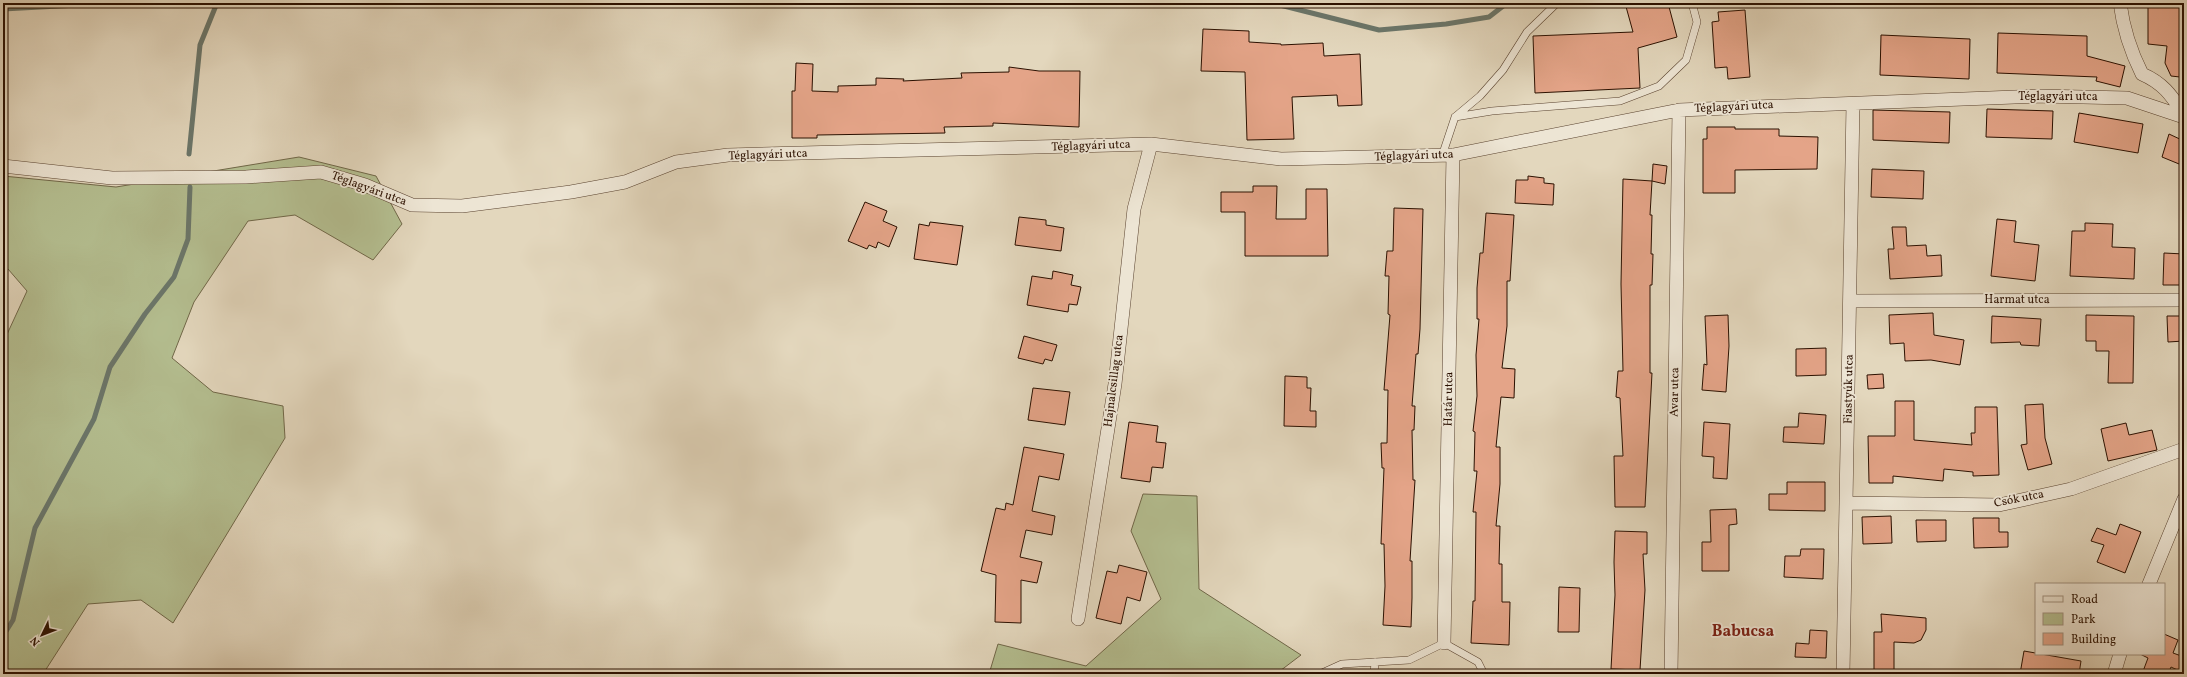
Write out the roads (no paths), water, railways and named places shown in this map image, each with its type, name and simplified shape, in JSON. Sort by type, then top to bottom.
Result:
[{"type":"street","points":[[2120,3],[2130,43],[2142,74],[2156,80],[2174,98],[2184,115]]},
{"type":"street","name":"Téglagyári utca","points":[[3,166],[112,178],[246,177],[321,172],[365,185],[412,205],[462,206],[571,192],[625,182],[676,162],[728,155],[1151,144],[1281,160],[1448,155],[1679,110],[2039,96],[2127,98],[2184,115]]},
{"type":"street","name":"Fiastyúk utca","points":[[1844,674],[1848,503],[1853,104]]},
{"type":"street","name":"Avar utca","points":[[1671,674],[1679,110]]},
{"type":"street","name":"Hajnalcsillag utca","points":[[1078,619],[1115,384],[1134,209],[1151,144]]},
{"type":"street","name":"Határ utca","points":[[1444,644],[1448,155]]},
{"type":"street","name":"Harmat utca","points":[[1850,301],[2184,300]]},
{"type":"street","name":"Csók utca","points":[[1848,503],[2000,505],[2071,489],[2184,449]]},
{"type":"street","points":[[2148,583],[2184,499]]},
{"type":"street","points":[[2114,674],[2120,655]]},
{"type":"lane","points":[[1448,155],[1455,117],[1485,91],[1503,70],[1528,32],[1557,3]]},
{"type":"lane","points":[[1455,117],[1492,111],[1620,101],[1659,86],[1686,60],[1697,22],[1692,3]]},
{"type":"lane","points":[[1320,674],[1342,664],[1409,660],[1444,644],[1478,662],[1484,674]]},
{"type":"lane","points":[[1374,674],[1375,662]]},
{"type":"waterway","points":[[3,9],[115,3]]},
{"type":"waterway","points":[[189,154],[200,45],[217,3]]},
{"type":"waterway","points":[[1272,3],[1379,30],[1446,24],[1489,17],[1507,3]]},
{"type":"waterway","points":[[3,636],[13,620],[35,528],[94,419],[110,367],[145,314],[174,277],[188,239],[190,187]]},
{"type":"district","name":"Babucsa","points":[[1743,632]]}]
